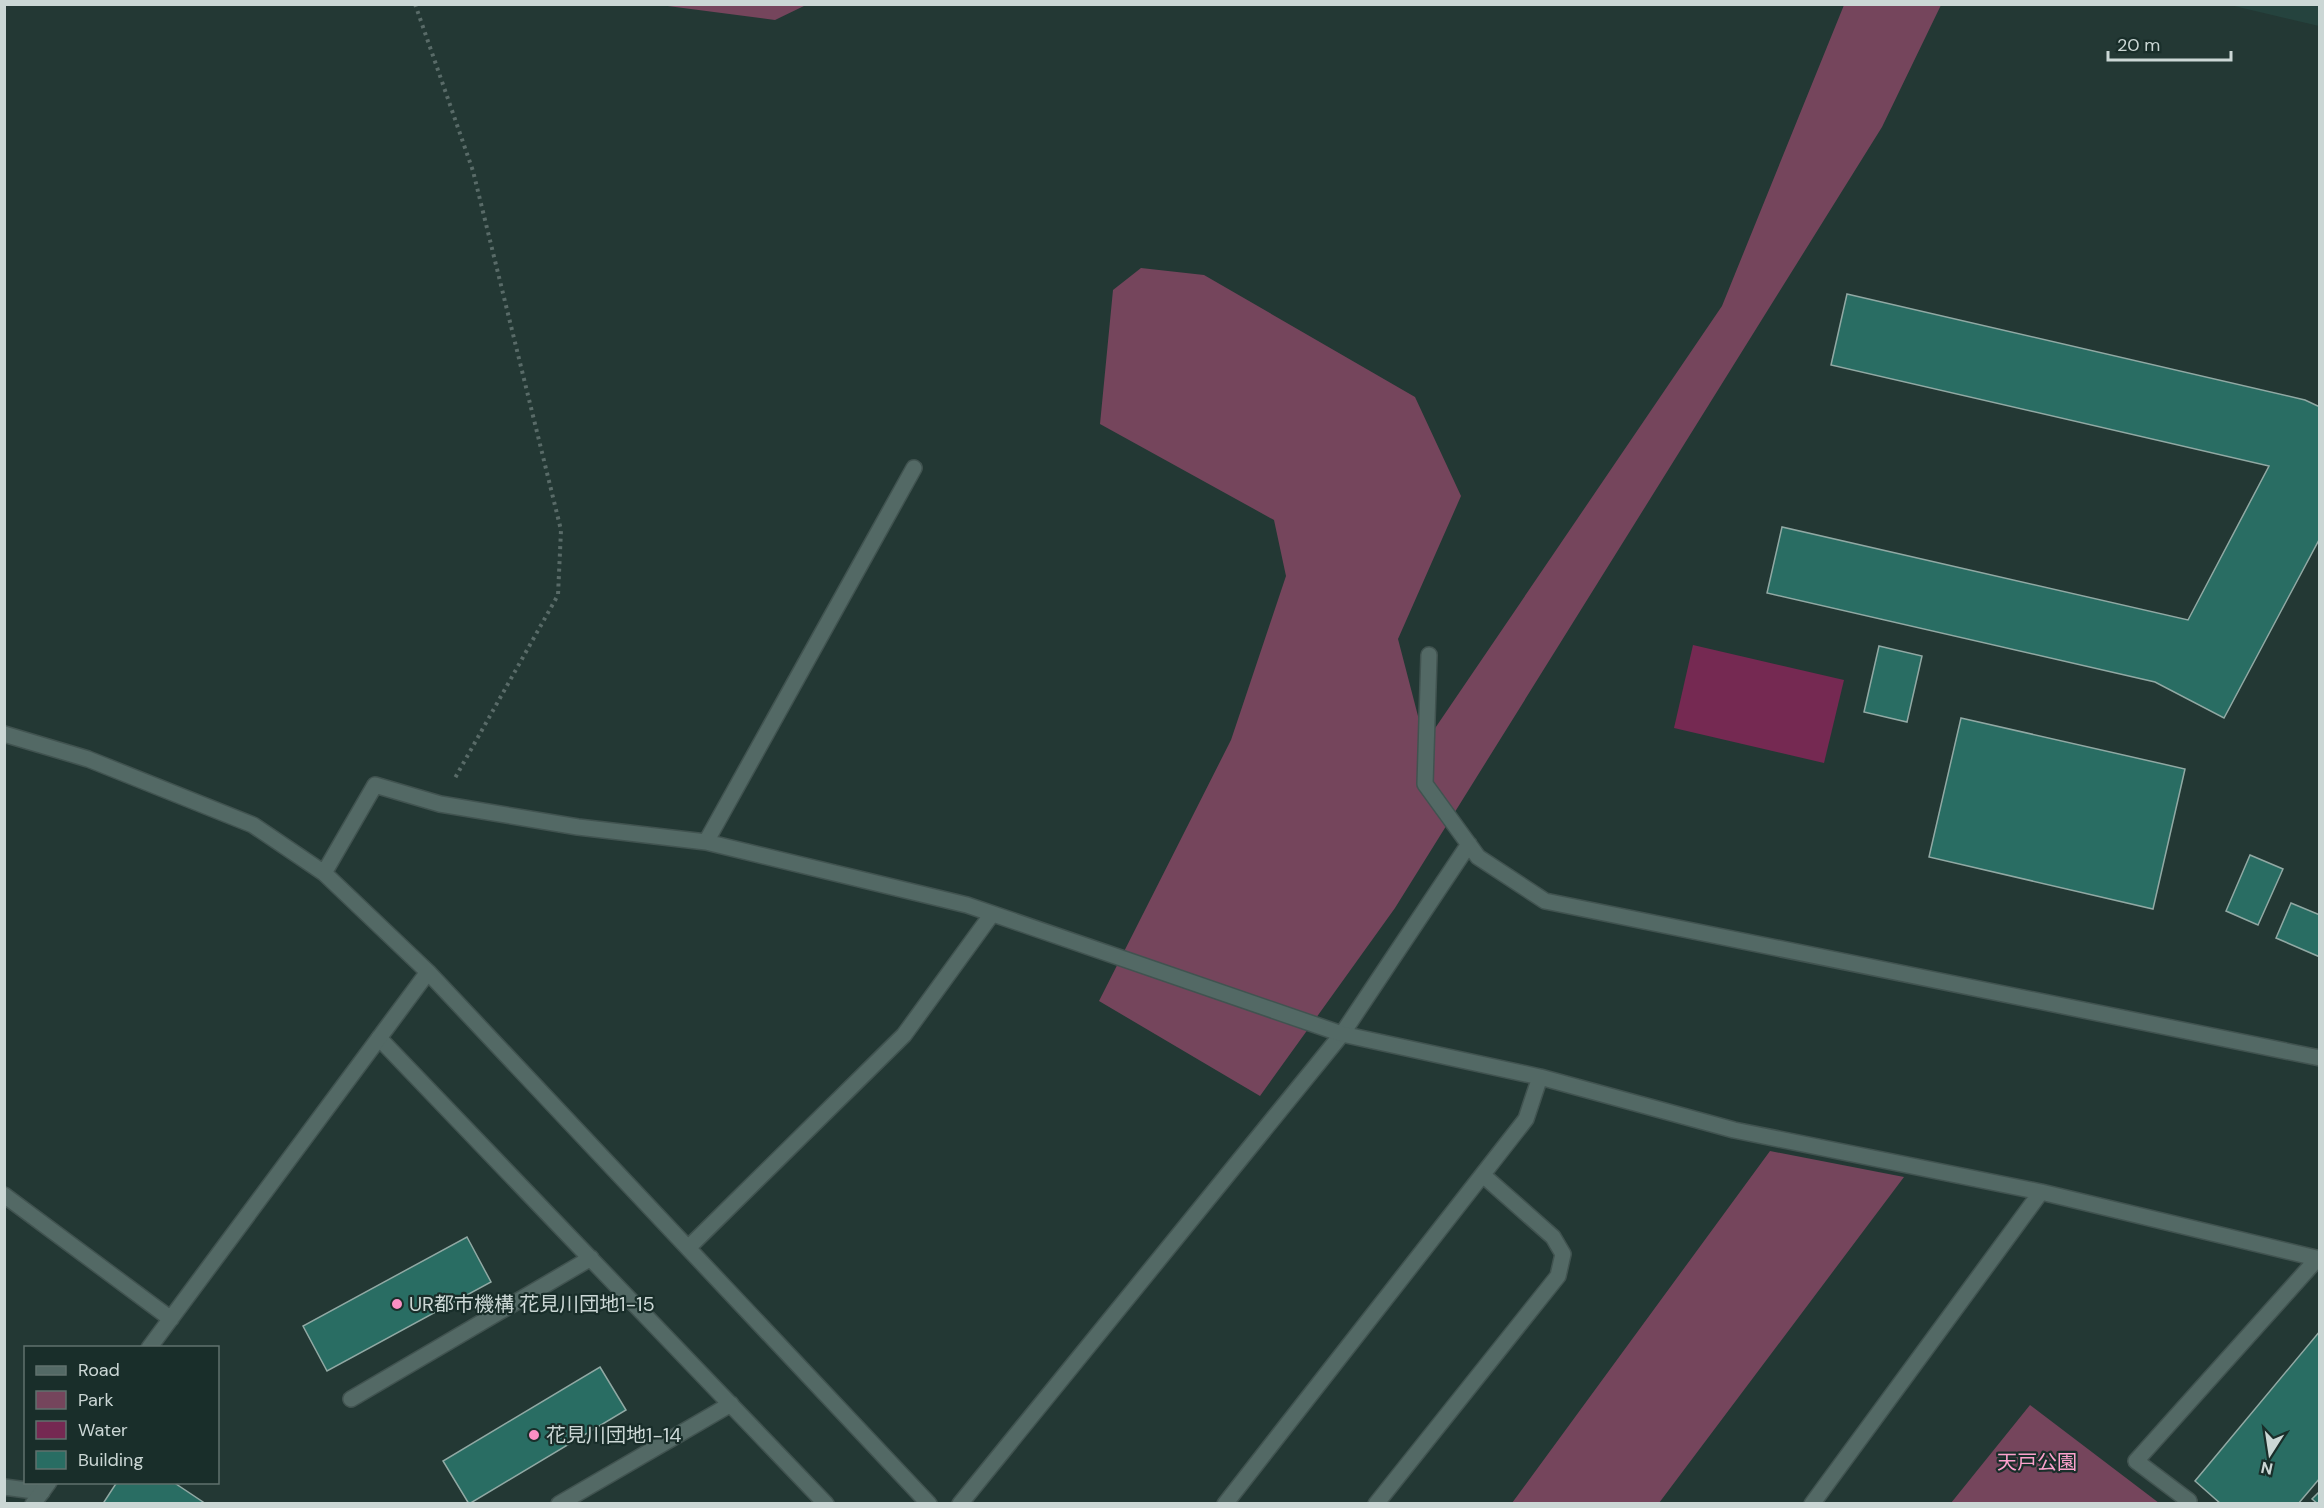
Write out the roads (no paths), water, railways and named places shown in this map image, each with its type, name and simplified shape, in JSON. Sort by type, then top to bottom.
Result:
[{"type":"street","points":[[706,842],[914,468]]},
{"type":"street","points":[[1429,655],[1425,784],[1478,857],[1545,901],[2319,1058]]},
{"type":"street","points":[[4,734],[88,759],[253,825],[324,873],[428,972],[929,1503]]},
{"type":"street","points":[[324,873],[375,785],[440,804],[578,827],[706,842],[956,902],[1342,1034],[1540,1077],[1734,1130],[2041,1192],[2319,1258],[2136,1461],[2189,1502],[2187,1503]]},
{"type":"street","points":[[960,1503],[1342,1034],[1469,844]]},
{"type":"street","points":[[688,1248],[904,1035],[992,914]]},
{"type":"street","points":[[150,1346],[428,972]]},
{"type":"street","points":[[379,1038],[826,1503]]},
{"type":"street","points":[[1225,1503],[1484,1176],[1526,1119],[1540,1077]]},
{"type":"street","points":[[1376,1503],[1558,1276],[1563,1254],[1553,1236],[1484,1176]]},
{"type":"street","points":[[1812,1503],[2041,1192]]},
{"type":"street","points":[[4,1195],[171,1319]]},
{"type":"street","points":[[351,1399],[591,1258]]},
{"type":"street","points":[[559,1503],[731,1404]]},
{"type":"street","points":[[4,1487],[41,1493]]},
{"type":"water","points":[[1693,645],[1844,680],[1824,763],[1674,728]]},
{"type":"place","name":"UR都市機構 花見川団地1-15","points":[[397,1304]]},
{"type":"place","name":"花見川団地1-14","points":[[534,1435]]},
{"type":"park label","name":"天戸公園","points":[[2037,1462]]}]
